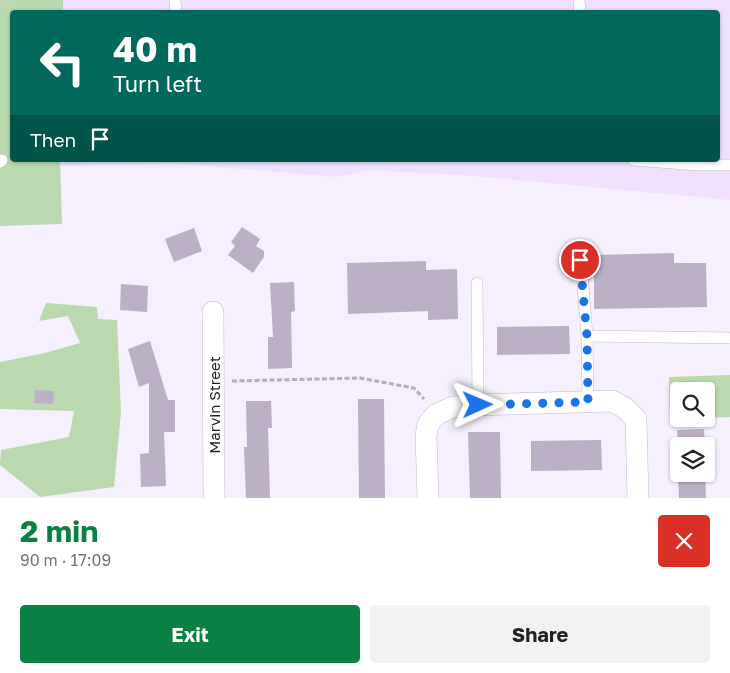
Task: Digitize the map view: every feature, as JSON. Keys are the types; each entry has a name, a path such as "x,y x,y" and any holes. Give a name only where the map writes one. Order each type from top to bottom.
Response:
{"street":[{"name":"Marvin Street","path":"213,312 214,498"},
{"path":"428,498 426,436 428,424 445,410 478,405 612,401 625,408 636,419 638,498"}],"lane":[{"path":"660,162 730,165"},
{"path":"580,260 587,336 588,402"},
{"path":"477,283 478,405"},
{"path":"587,336 730,338"}],"path":[{"path":"214,381 360,378 414,388 445,410"}],"shaded area":[{"path":"63,0 730,0 730,200 461,175 369,170 337,177 171,163 59,166 60,162 720,162 720,10 63,10"}],"green space":[{"path":"0,0 63,0 63,10 10,10 10,162 60,162 62,224 0,226"},
{"path":"46,303 97,307 98,319 117,320 121,412 114,487 40,497 0,465 1,450 69,437 74,411 0,409 0,362 45,353 80,343 68,316 39,321"},
{"path":"730,375 730,417 715,418 715,382 670,382 670,420 669,377"}],"building":[{"path":"242,227 260,239 256,246 264,251 264,257 253,273 228,255 235,246 231,242"},
{"path":"194,228 202,251 174,262 165,239"},
{"path":"674,253 674,263 706,263 707,307 594,309 594,255"},
{"path":"426,261 426,270 457,269 458,319 428,320 428,311 348,314 347,263"},
{"path":"294,282 295,311 291,312 292,368 268,369 268,337 273,337 270,283"},
{"path":"121,284 148,286 147,312 120,310"},
{"path":"569,326 570,354 497,355 497,327"},
{"path":"150,341 168,400 175,400 175,432 164,432 166,486 141,487 140,454 149,453 149,383 139,387 128,349"},
{"path":"35,390 54,391 53,404 34,403"},
{"path":"358,399 384,399 385,498 359,498"},
{"path":"246,401 271,401 272,428 268,428 270,498 246,498 244,447 247,447"},
{"path":"704,429 704,437 677,437 677,430"},
{"path":"468,432 500,432 501,498 470,498"},
{"path":"601,440 602,470 531,471 531,441"},
{"path":"678,482 705,482 706,498 679,498"}],"route":[{"path":"478,405 588,402 587,336 580,260"}]}
